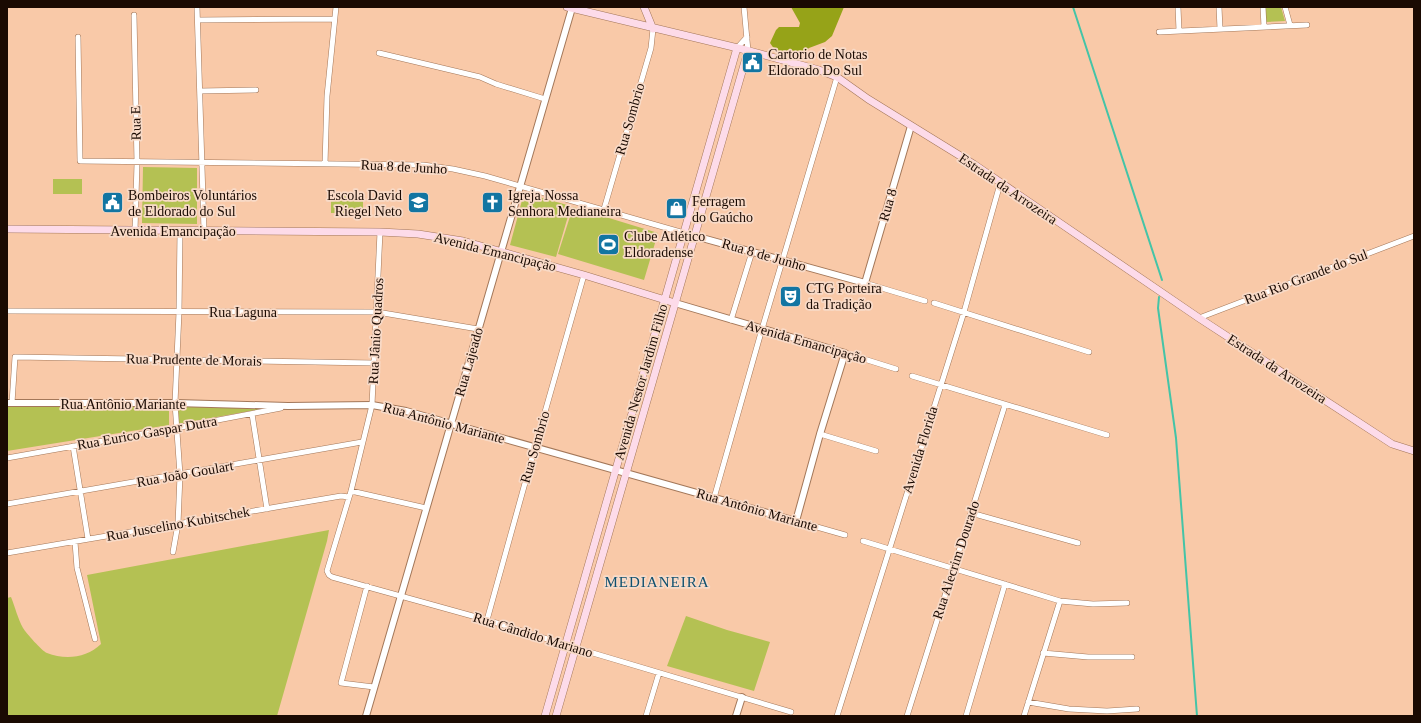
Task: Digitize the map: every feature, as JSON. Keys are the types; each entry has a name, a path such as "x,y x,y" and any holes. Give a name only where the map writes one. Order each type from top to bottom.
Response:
{"main road":[{"path":"644,7 653,28"},
{"name":"Estrada da Arrozeira","path":"569,8 748,50 819,70 837,78 974,165 1199,318 1392,444 1414,451"},
{"name":"Avenida Nestor Jardim Filho","path":"545,716 737,48"},
{"name":"Avenida Nestor Jardim Filho","path":"556,716 748,50"},
{"name":"Avenida Emancipação","path":"7,229 380,232 418,234 463,241 584,275 675,303"},
{"path":"638,393 648,396"}],"street":[{"path":"197,7 204,231"},
{"path":"325,164 327,96 336,7"},
{"path":"744,7 748,50"},
{"path":"1178,7 1179,31"},
{"path":"1219,7 1220,29"},
{"path":"1263,7 1264,27"},
{"path":"1285,7 1290,26"},
{"name":"Rua Lajeado","path":"366,716 545,99 569,8"},
{"name":"Rua E","path":"134,15 137,163 135,231"},
{"path":"198,20 335,19"},
{"path":"1159,32 1308,24"},
{"name":"Rua Sombrio","path":"604,209 651,48 653,28"},
{"name":"Rua 8 de Junho","path":"78,37 80,161 137,163 423,165 466,172 604,209 925,301"},
{"path":"737,48 747,37"},
{"path":"380,53 480,77 496,84 545,99"},
{"path":"714,498 762,329 837,78"},
{"path":"200,90 256,90"},
{"name":"Rua 8","path":"865,284 911,126"},
{"name":"Avenida Florida","path":"837,716 964,312 1000,184"},
{"path":"173,552 178,524 180,475 175,403 179,312 180,231"},
{"name":"Rua Jânio Quadros","path":"342,522 372,405 380,232"},
{"name":"Rua Rio Grande do Sul","path":"1199,318 1414,236"},
{"path":"731,320 752,252"},
{"name":"Rua Sombrio","path":"487,620 584,275"},
{"name":"Avenida Emancipação","path":"675,303 896,369"},
{"path":"934,303 1089,352"},
{"name":"Rua Laguna","path":"7,311 377,312 478,329"},
{"path":"796,521 820,434 845,353"},
{"name":"Rua Prudente de Morais","path":"10,403 14,357 374,363"},
{"path":"912,376 1107,435"},
{"name":"Rua Antônio Mariante","path":"10,403 175,403 288,406 372,405 406,411 451,423 845,535"},
{"name":"Rua Alecrim Dourado","path":"907,716 1005,405"},
{"name":"Rua Eurico Gaspar Dutra","path":"7,458 252,414 288,406"},
{"path":"252,414 267,509"},
{"path":"820,434 876,451"},
{"name":"Rua João Goulart","path":"7,504 362,442"},
{"path":"73,446 88,539"},
{"path":"351,491 426,508"},
{"name":"Rua Juscelino Kubitschek","path":"7,553 340,496 349,497"},
{"path":"971,513 1078,543"},
{"name":"Rua Cândido Mariano","path":"342,522 327,571 327,573 332,577 487,620 565,645 791,712"},
{"path":"863,541 1060,601 1093,604 1127,603"},
{"path":"75,542 77,568 95,639"},
{"path":"966,716 1005,584"},
{"path":"367,586 342,683 374,687"},
{"path":"1024,716 1060,601"},
{"path":"1043,653 1088,657 1132,656"},
{"path":"646,716 659,673"},
{"path":"736,716 742,697"},
{"path":"1028,702 1076,709 1107,711 1137,709"}],"green space":[{"path":"791,7 844,7 832,36 825,42 809,48 799,56 775,50 770,43 779,27 799,27 800,23"},
{"path":"1265,7 1281,7 1285,21 1266,22"},
{"path":"143,167 197,168 197,224 142,223"},
{"path":"53,179 82,179 82,194 53,194"},
{"path":"524,193 571,206 556,257 510,245"},
{"path":"331,195 363,195 363,213 331,213"},
{"name":"Clube Atlético Eldoradense","path":"573,207 658,233 644,280 558,254"},
{"path":"169,406 169,425 7,451 7,407"},
{"path":"176,406 262,409 177,424"},
{"path":"329,530 277,716 7,716 7,598 11,597 23,628 47,653 61,657 83,655 101,644 87,575"},
{"path":"686,616 727,630 770,642 754,691 667,666"}],"waterway":[{"path":"1073,7 1162,280"},
{"path":"1159,297 1158,308 1176,438 1197,716"}],"place":[{"name":"Cartorio de Notas Eldorado Do Sul","path":"753,62"},
{"name":"Bombeiros Voluntários de Eldorado do Sul","path":"113,203"},
{"name":"Escola David Riegel Neto","path":"418,203"},
{"name":"Igreja Nossa Senhora Medianeira","path":"493,203"},
{"name":"Ferragem do Gaúcho","path":"677,209"},
{"name":"Clube Atlético Eldoradense","path":"608,244"},
{"name":"CTG Porteira da Tradição","path":"791,296"}],"district":[{"name":"MEDIANEIRA","path":"657,582"}]}
